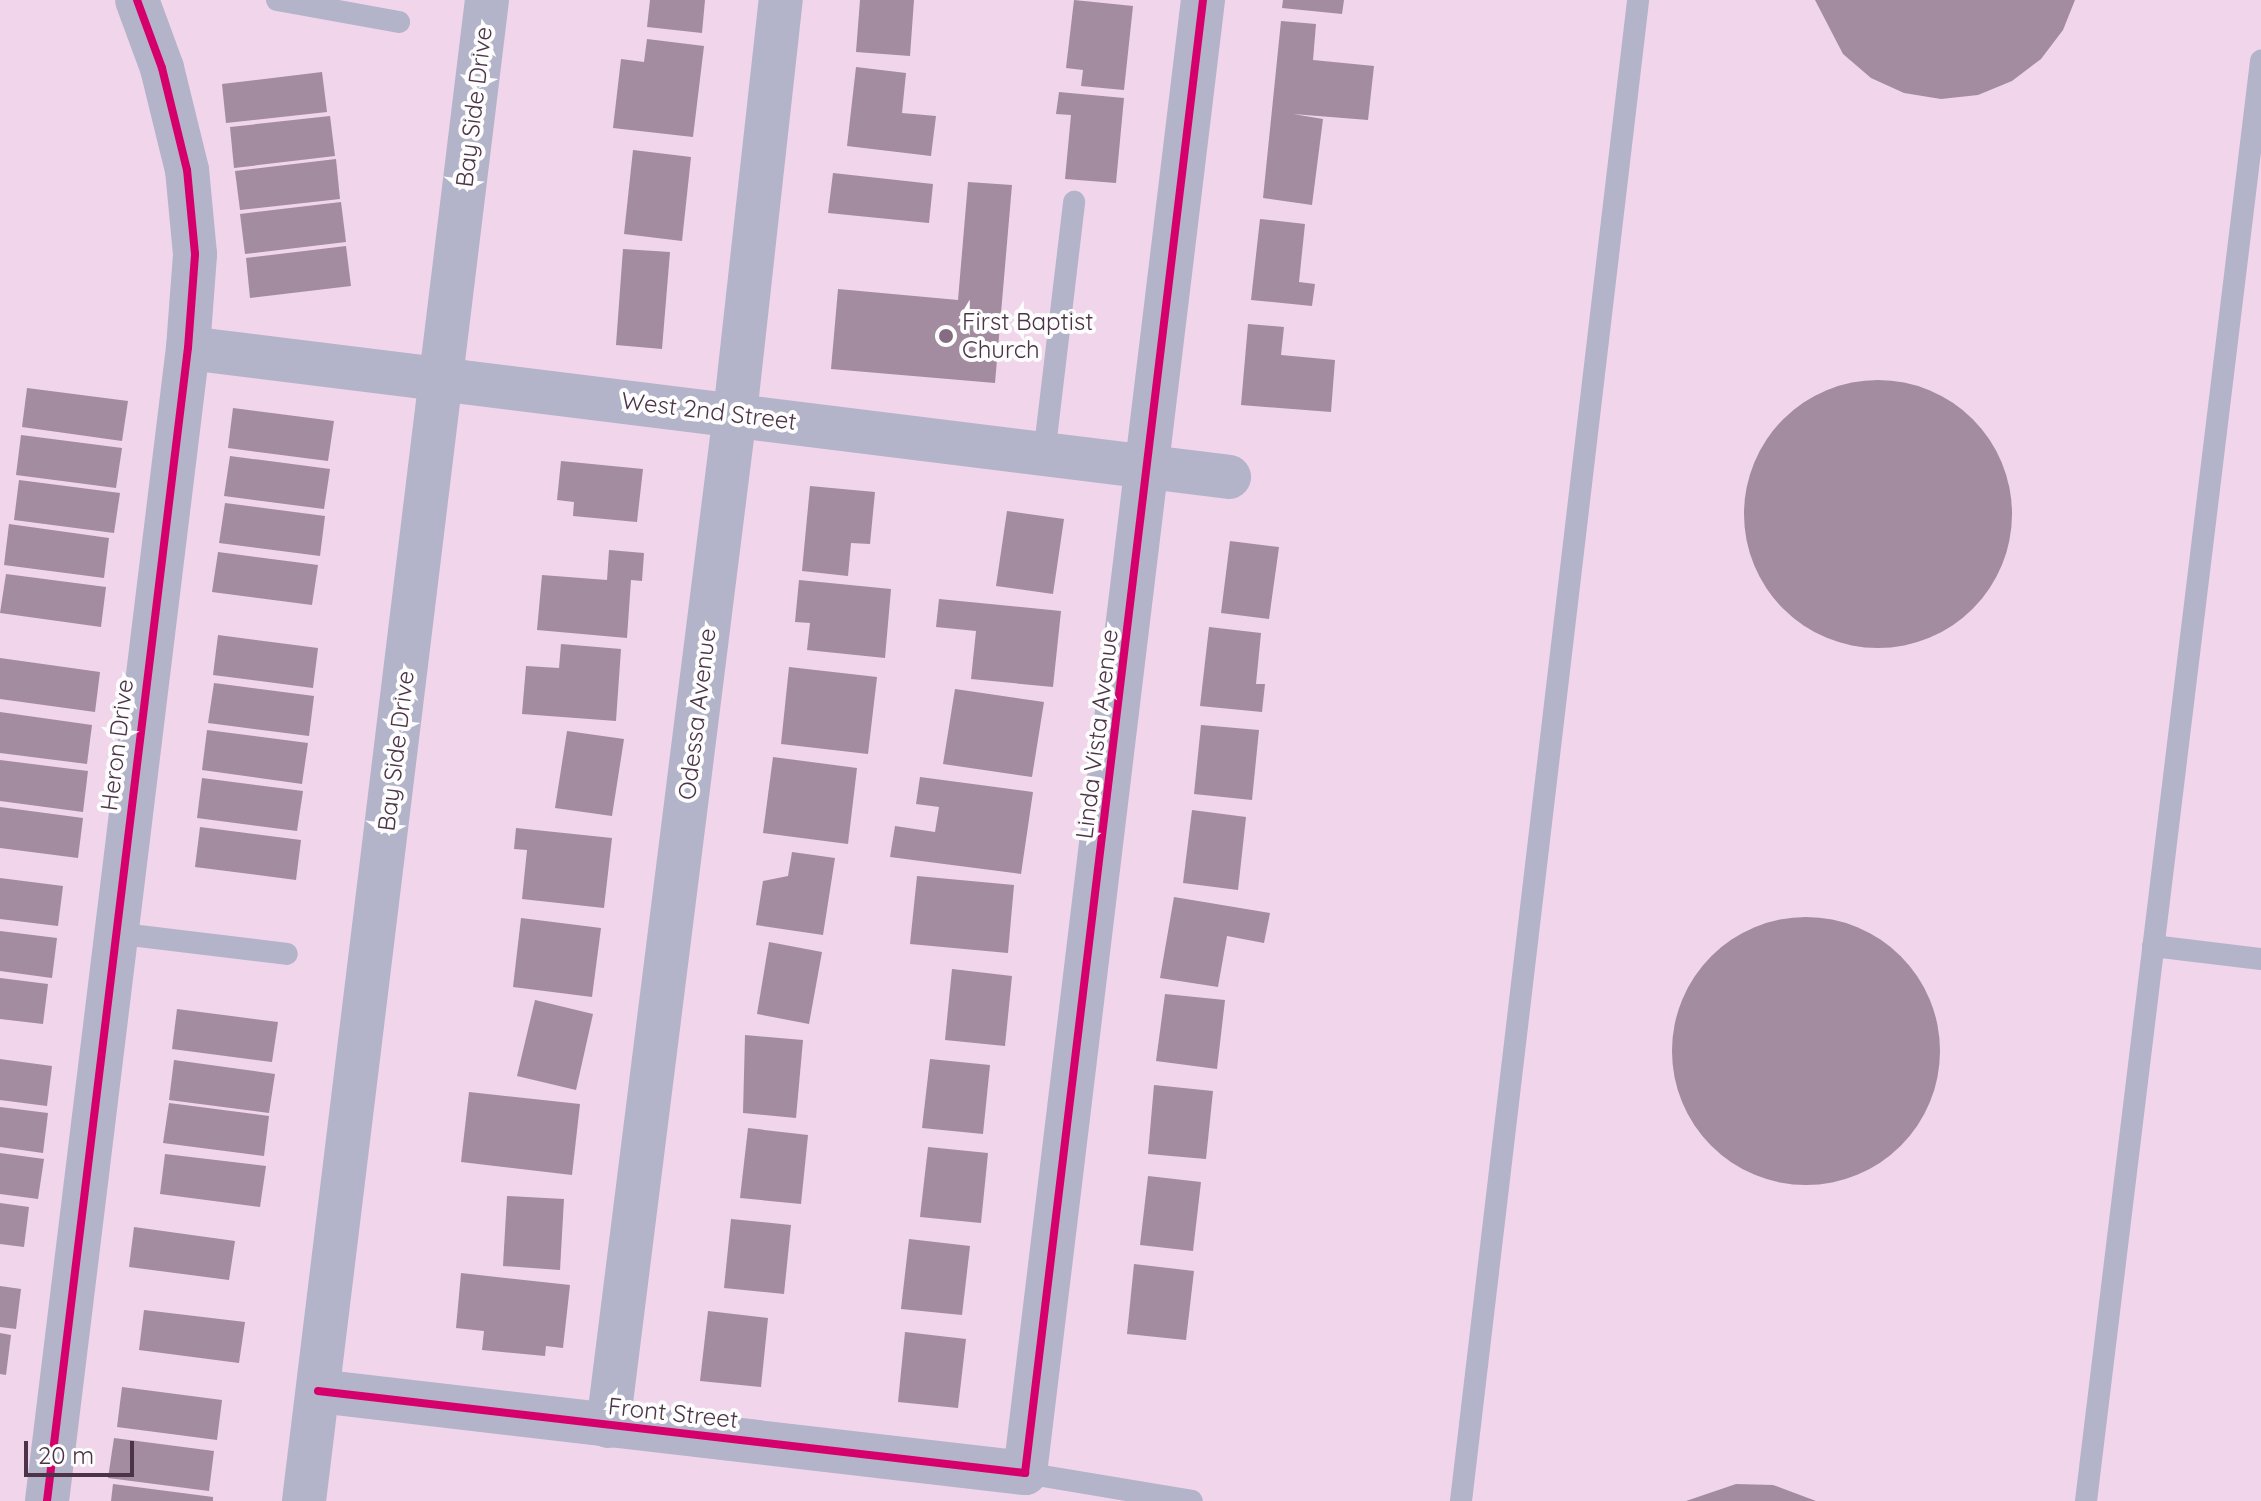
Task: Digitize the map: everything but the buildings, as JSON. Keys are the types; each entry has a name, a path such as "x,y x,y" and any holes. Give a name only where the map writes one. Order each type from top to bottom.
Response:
{"street":[{"name":"Heron Drive","path":"47,1501 114,933 188,348 195,254 187,170 162,68 137,0"},
{"name":"Bay Side Drive","path":"304,1501 487,0"},
{"name":"Odessa Avenue","path":"608,1426 735,414 781,0"},
{"name":"Linda Vista Avenue","path":"1025,1473 1150,469 1203,0"},
{"name":"West 2nd Street","path":"188,348 1229,477"},
{"name":"Front Street","path":"318,1391 1025,1473"}],"lane":[{"path":"277,0 399,22"},
{"path":"1461,1501 1638,0"},
{"path":"2086,1501 2261,61"},
{"path":"1044,455 1074,202"},
{"path":"114,933 287,954"},
{"path":"2153,946 2261,959"},
{"path":"1025,1473 1098,1493 1192,1501"}],"cycle path":[{"path":"47,1501 188,348 195,254 187,170 162,68 137,0"},
{"path":"318,1391 1025,1473 1203,0"}],"place":[{"name":"First Baptist Church","path":"946,336"}]}
